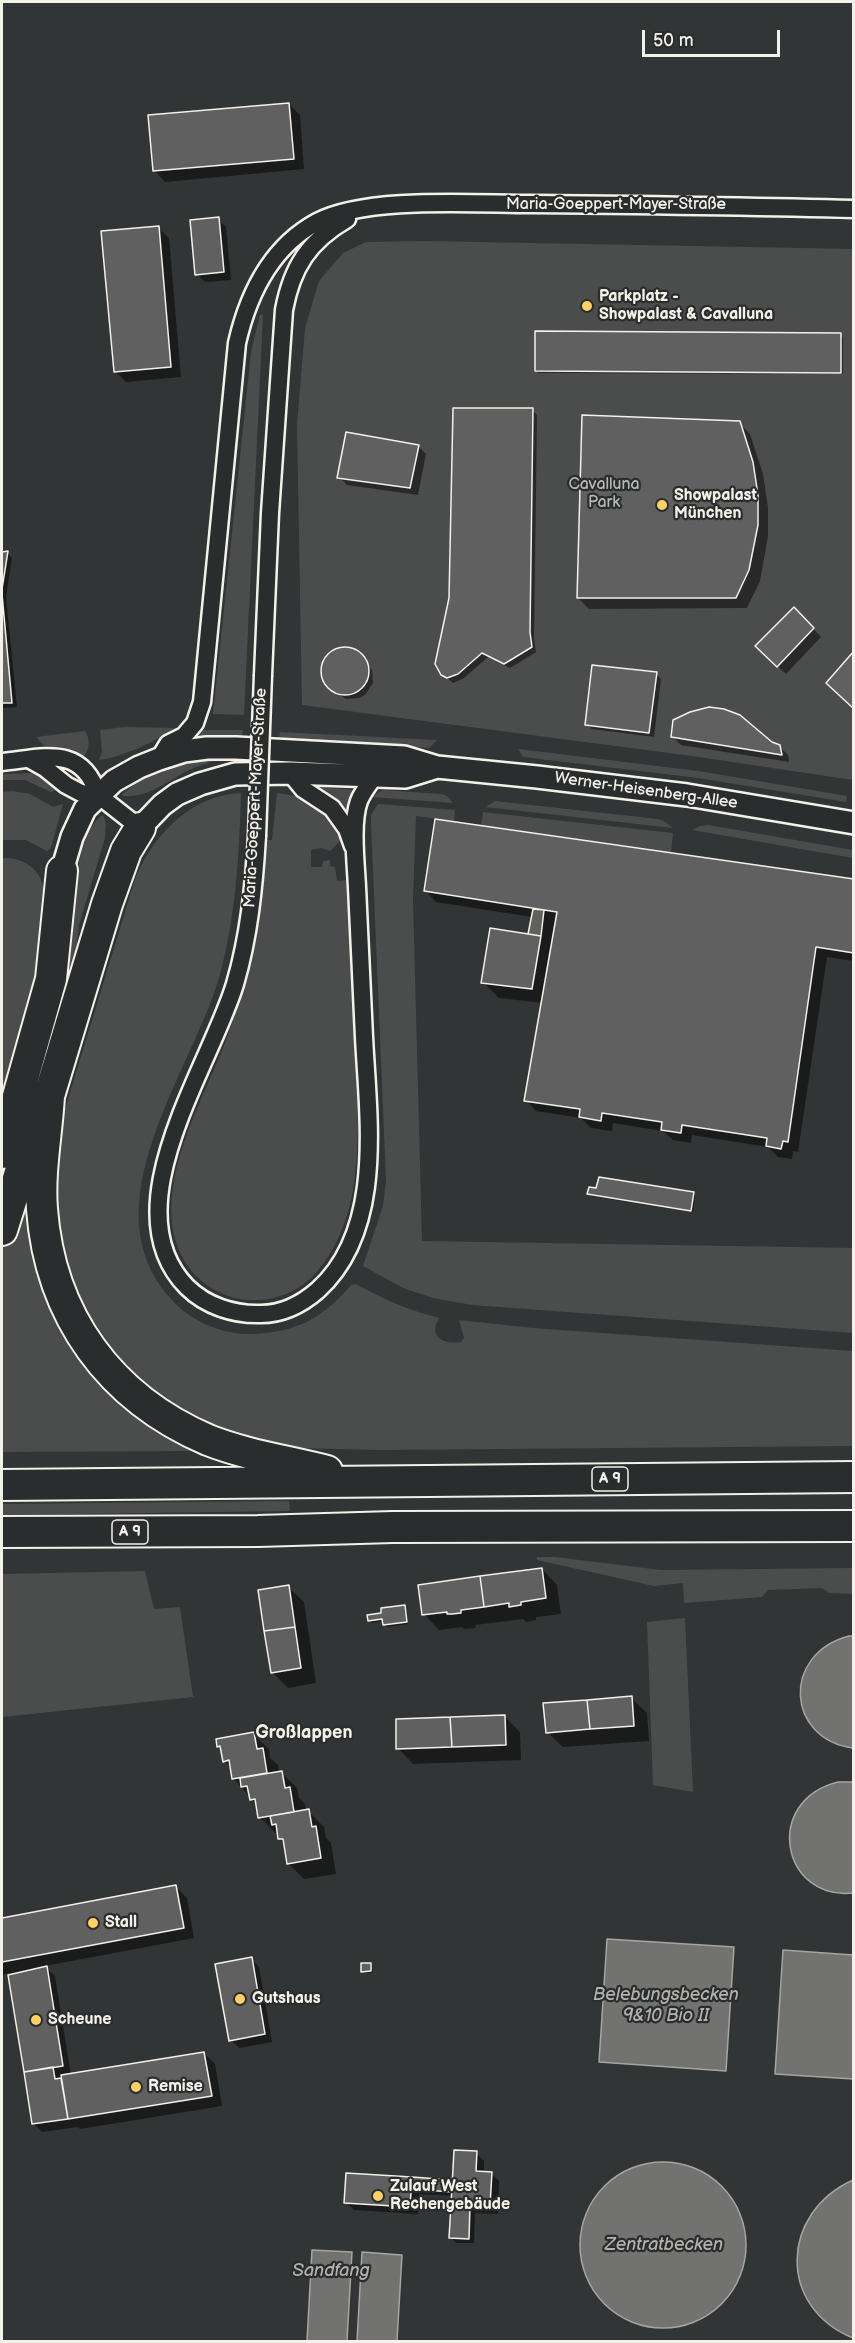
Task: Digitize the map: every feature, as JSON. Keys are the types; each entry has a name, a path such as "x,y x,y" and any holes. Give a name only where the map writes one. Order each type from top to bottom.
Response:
{"highway":[{"path":"140,828 126,851 107,904 49,1096 42,1168 42,1208 46,1243 54,1278 66,1308 101,1363 143,1403 180,1426 210,1440 249,1453 367,1481"},
{"path":"2,1149 51,979 62,871"},
{"path":"2,1230 37,1118 49,1096"},
{"name":"A 9","path":"2,1485 854,1477"},
{"name":"A 9","path":"2,1532 247,1531 405,1527 854,1526"}],"street":[{"name":"Maria-Goeppert-Mayer-Straße","path":"159,759 168,744 184,736 195,723 202,702 236,354 244,314 254,289 267,267 292,240 316,222 342,212 379,207 438,204 854,208"},
{"name":"Maria-Goeppert-Mayer-Straße","path":"374,777 359,800 355,852 369,1133 365,1194 359,1220 350,1247 340,1264 325,1283 309,1297 279,1312 244,1314 209,1303 193,1293 179,1279 162,1244 158,1197 171,1143 235,985 250,917 257,836 280,345 288,290 297,265 314,243 331,228 351,216 379,207"},
{"name":"Werner-Heisenberg-Allee","path":"62,871 66,851 85,809 114,781 138,767 184,751 236,747 404,757 437,767 687,795 854,823"},
{"path":"2,762 53,756 70,760 81,766 93,780 98,795"},
{"path":"29,759 81,793 98,795 140,828"},
{"name":"Werner-Heisenberg-Allee","path":"140,828 162,805 177,794 200,784 235,774 290,773 405,777 437,767"},
{"name":"Maria-Goeppert-Mayer-Straße","path":"290,773 303,789 332,808 347,830 355,852"}],"green space":[{"name":"Cavalluna Park","path":"425,241 853,249 853,780 692,756 302,705 297,425 305,328 319,281 343,253 366,242"},
{"path":"260,314 263,315 244,715 213,714 251,352"},
{"path":"124,727 174,728 138,748 99,760 102,752 100,730"},
{"path":"199,730 243,730 242,737 199,740 194,736"},
{"path":"85,731 89,744 84,756 43,745 36,737"},
{"path":"280,732 437,740 429,748 279,740"},
{"path":"518,749 699,771 847,796 846,802 698,778 523,757"},
{"path":"200,757 216,758 216,760 189,770 150,792 132,796 122,794 153,771"},
{"path":"32,773 46,777 58,789 51,792 25,780 2,780 2,774"},
{"path":"320,787 355,790 348,814 345,815 319,791"},
{"path":"383,790 442,794 453,803 371,797"},
{"path":"2,792 30,794 53,807 63,804 51,848 47,851 26,840 2,840"},
{"path":"241,793 238,863 225,955 205,1015 153,1140 142,1183 139,1224 148,1264 172,1300 189,1315 209,1326 242,1334 269,1333 308,1321 330,1306 351,1285 356,1284 396,1304 439,1318 436,1324 436,1334 443,1340 454,1343 461,1342 464,1338 459,1320 533,1328 853,1351 853,1446 380,1450 294,1448 254,1442 215,1430 145,1392 79,1311 52,1209 58,1138 136,876 144,860 164,832 191,809 223,795"},
{"path":"277,793 299,797 317,806 331,820 342,839 330,851 321,848 311,850 311,867 322,867 323,861 330,860 330,866 335,867 337,881 347,880 358,1102 357,1160 347,1217 331,1252 319,1269 305,1283 286,1294 267,1299 247,1300 228,1296 195,1275 183,1259 175,1239 171,1214 178,1161 228,1035 249,970 258,922 266,840 272,840"},
{"path":"495,801 658,819 673,828 486,807"},
{"path":"378,804 455,810 454,821 416,816 413,899 422,1241 853,1248 853,1333 472,1305 433,1298 403,1288 363,1266 383,1206 386,1180 371,823 371,815"},
{"path":"483,812 673,833 671,852 481,825"},
{"path":"103,815 106,823 105,838 79,925 74,972 68,973 79,864 84,843 92,826"},
{"path":"708,825 853,850 853,858 692,830"},
{"path":"2,858 24,862 30,866 39,876 44,891 37,974 2,1097"},
{"path":"23,1177 44,1282 196,1451 2,1452 2,1244"},
{"path":"289,1501 290,1511 2,1515 2,1504"},
{"path":"537,1557 555,1557 661,1570 853,1568 853,1594 829,1593 822,1588 768,1590 762,1597 684,1603 683,1583 654,1586 537,1560"},
{"path":"145,1571 154,1609 180,1607 193,1697 2,1717 2,1574"},
{"path":"685,1618 693,1792 653,1785 647,1622"}],"water":[{"path":"854,1636 853,1748 831,1741 815,1729 804,1713 800,1695 803,1677 812,1660 827,1646"},
{"path":"838,1782 853,1782 853,1893 829,1891 810,1882 797,1866 790,1848 791,1828 798,1808 814,1793"},
{"name":"Belebungsbecken 9&10 Bio II","path":"607,1939 734,1947 726,2071 599,2062"},
{"path":"783,1950 853,1955 853,2079 775,2074"},
{"name":"Zentratbecken","path":"663,2162 679,2163 695,2168 722,2186 740,2213 745,2229 745,2261 740,2277 722,2304 695,2322 679,2327 663,2328 647,2327 631,2322 604,2304 586,2277 581,2261 580,2245 581,2229 586,2213 604,2186 631,2168 647,2163"},
{"path":"853,2180 853,2338 828,2324 811,2305 800,2283 797,2260 801,2236 812,2214 829,2195"},
{"name":"Sandfang","path":"312,2250 352,2252 347,2341 307,2341"},
{"name":"Sandfang","path":"362,2252 402,2255 397,2341 357,2341"}],"building":[{"path":"289,103 294,159 153,171 148,115"},
{"path":"219,217 224,272 195,275 190,220"},
{"path":"159,226 171,367 114,372 101,231"},
{"path":"535,331 841,333 841,373 535,371"},
{"path":"453,408 533,408 530,632 532,647 504,664 482,653 458,674 447,678 441,675 435,664 449,598"},
{"path":"582,415 740,421 753,462 758,495 758,525 749,570 736,598 577,598"},
{"path":"346,432 419,445 410,488 337,478"},
{"path":"8,551 2,589 2,552"},
{"path":"2,594 12,703 2,703"},
{"path":"794,607 814,628 777,667 755,646"},
{"path":"345,647 362,654 369,671 362,688 345,695 328,688 321,671 328,654"},
{"path":"854,651 854,709 826,683"},
{"path":"592,665 657,672 649,733 585,725"},
{"path":"709,707 724,709 740,715 772,742 780,745 782,755 671,737 673,720"},
{"path":"435,819 854,879 854,953 816,947 788,1142 783,1141 781,1149 766,1146 767,1138 682,1125 681,1133 661,1130 662,1122 602,1113 601,1121 579,1117 580,1109 524,1101 557,912 424,891"},
{"path":"533,909 544,910 541,936 528,934"},
{"path":"490,928 541,936 532,989 481,983"},
{"path":"599,1177 694,1192 691,1211 587,1194 589,1187 596,1188"},
{"path":"542,1568 546,1598 521,1602 521,1605 509,1607 509,1603 484,1607 480,1576"},
{"path":"480,1576 484,1607 461,1610 461,1613 422,1615 418,1585"},
{"path":"289,1585 295,1627 264,1631 258,1590"},
{"path":"405,1605 407,1622 383,1625 382,1619 368,1621 367,1615 381,1613 381,1608"},
{"path":"295,1627 301,1668 271,1673 264,1631"},
{"path":"632,1696 634,1726 590,1729 587,1700"},
{"path":"587,1700 590,1729 546,1733 543,1703"},
{"path":"505,1715 506,1745 452,1747 450,1717"},
{"path":"450,1717 452,1747 396,1749 396,1719"},
{"path":"254,1732 257,1749 263,1748 267,1773 232,1779 229,1760 223,1762 216,1739"},
{"path":"282,1771 285,1788 290,1787 294,1812 258,1818 255,1799 250,1800 247,1786 241,1787 240,1778"},
{"path":"309,1809 312,1827 316,1826 321,1858 287,1864 283,1839 278,1839 276,1824 272,1825 270,1816"},
{"name":"Stall","path":"176,1885 184,1928 2,1962 2,1918"},
{"name":"Gutshaus","path":"252,1957 265,2034 229,2041 215,1964"},
{"path":"361,1963 371,1963 371,1971 361,1972"},
{"name":"Scheune","path":"47,1966 63,2066 24,2072 8,1975"},
{"name":"Remise","path":"204,2052 212,2096 68,2119 61,2075"},
{"path":"53,2067 55,2079 61,2078 68,2119 32,2124 24,2072"},
{"path":"454,2150 477,2151 476,2171 492,2172 490,2206 451,2204"},
{"name":"Zulauf West Rechengebäude","path":"346,2173 412,2177 410,2207 344,2203"},
{"path":"412,2177 453,2180 452,2192 411,2189"},
{"path":"451,2204 470,2205 469,2239 449,2238"}],"place":[{"name":"Parkplatz - Showpalast & Cavalluna","path":"587,306"},
{"name":"Showpalast München","path":"662,505"},
{"name":"Stall","path":"93,1923"},
{"name":"Gutshaus","path":"240,1999"},
{"name":"Scheune","path":"36,2020"},
{"name":"Remise","path":"136,2087"},
{"name":"Zulauf West Rechengebäude","path":"378,2196"}],"district":[{"name":"Großlappen","path":"304,1733"}]}
